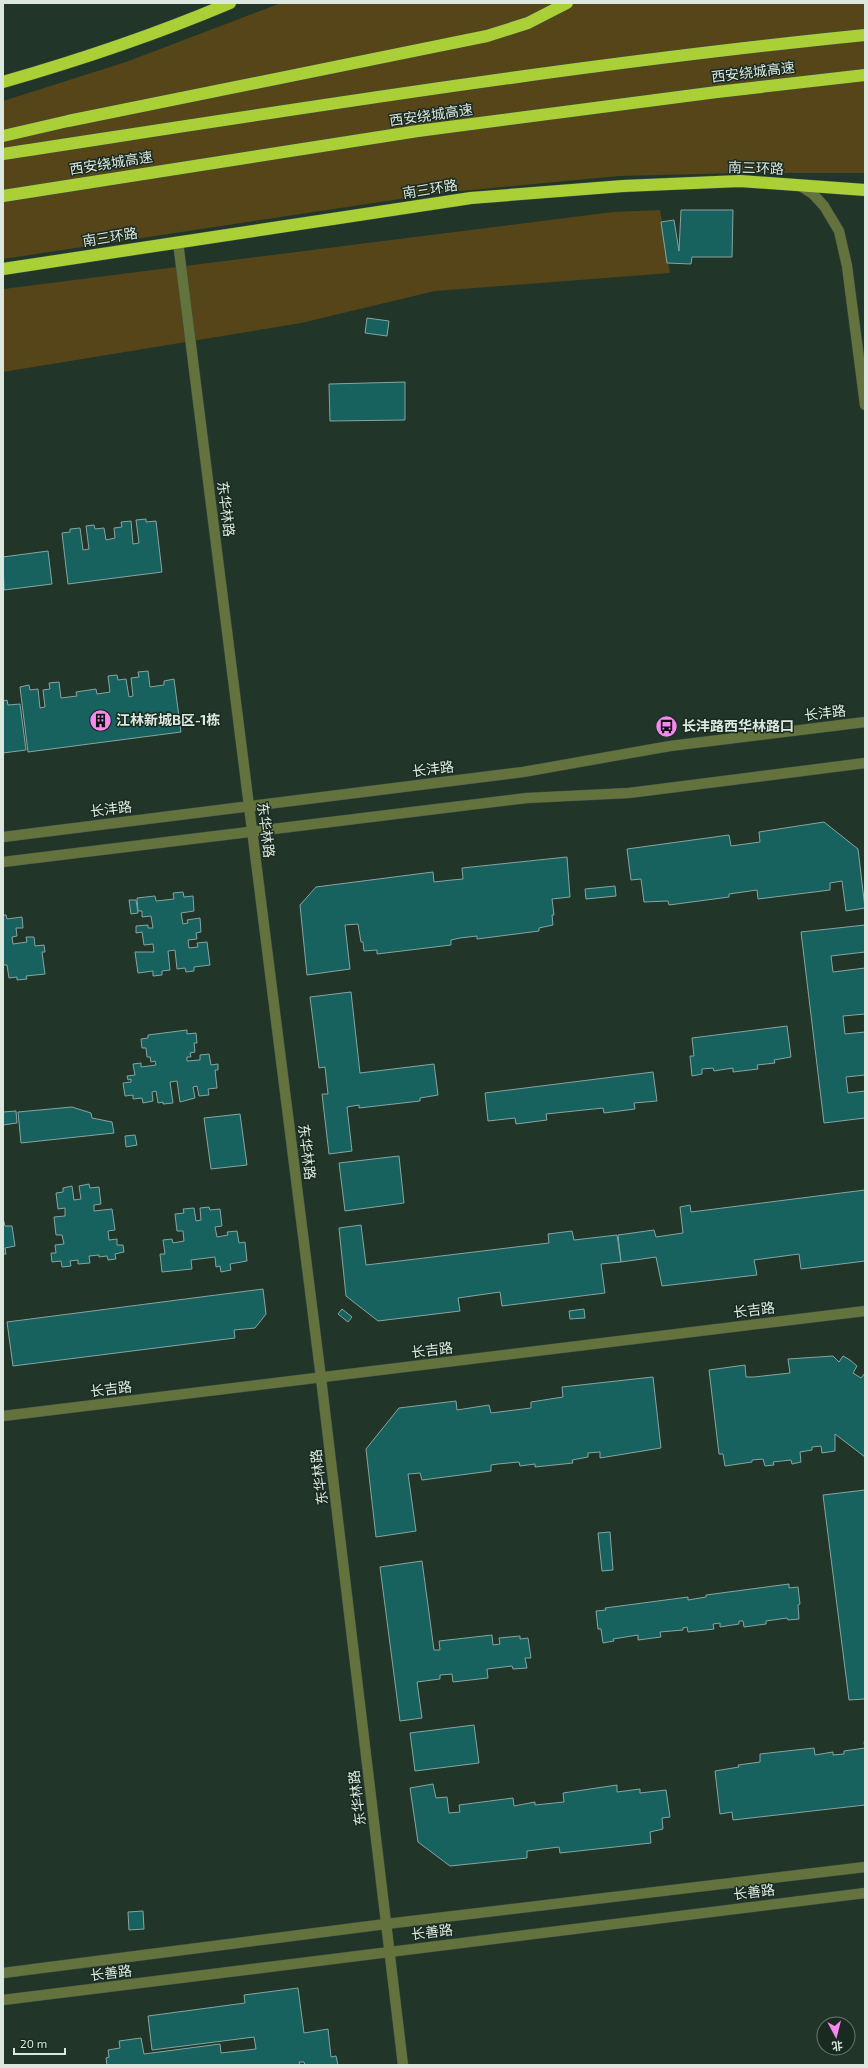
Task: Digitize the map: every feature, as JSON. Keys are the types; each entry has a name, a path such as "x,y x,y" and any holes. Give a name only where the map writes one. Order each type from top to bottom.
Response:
{"highway":[{"path":"3,82 41,71 130,41 195,18 230,3"},
{"path":"3,136 68,121 487,36 528,23 566,3"},
{"name":"西安绕城高速","path":"3,154 423,90 752,46 865,35"},
{"name":"西安绕城高速","path":"3,196 418,131 813,80 865,75"},
{"path":"813,80 865,79"},
{"name":"南三环路","path":"3,269 471,198 623,186 740,181 865,190"}],"street":[{"path":"799,185 813,194 824,206 840,231 847,266 865,405"},
{"name":"东华林路","path":"178,242 321,1378 403,2065"},
{"name":"长沣路","path":"3,837 522,772 670,746 865,722"},
{"path":"3,862 527,798 629,793 865,763"},
{"name":"长吉路","path":"3,1416 865,1311"},
{"name":"长善路","path":"3,1973 386,1924 865,1867"},
{"name":"长善路","path":"3,2000 865,1893"}],"shaded area":[{"path":"281,3 865,3 865,173 739,173 619,176 440,193 3,259 3,101 126,62"},
{"path":"660,210 670,273 435,291 301,323 3,372 3,289 613,212"}],"building":[{"path":"681,210 733,210 732,257 692,257 691,264 667,263 661,222 674,220 679,251"},
{"path":"367,318 389,321 387,336 365,333"},
{"path":"405,382 405,420 330,421 329,384"},
{"path":"146,519 146,522 156,521 162,572 68,584 62,533 70,532 70,529 80,528 83,550 89,549 86,526 94,525 95,529 104,528 106,540 115,538 114,528 122,527 121,522 131,521 133,544 139,543 136,520"},
{"path":"48,551 52,584 4,590 3,557"},
{"name":"江林新城B区-1栋","path":"148,671 150,687 164,685 164,681 174,679 181,732 28,752 20,687 29,685 30,690 38,689 40,708 45,707 43,690 50,689 49,683 59,682 61,698 77,696 76,692 96,689 97,694 110,692 108,676 117,675 118,680 126,679 129,697 133,696 131,678 139,677 138,672"},
{"path":"7,700 8,705 20,704 26,750 3,753 3,701"},
{"path":"824,822 858,849 865,908 846,911 842,881 830,883 830,890 758,899 757,890 729,894 729,897 669,905 668,901 644,902 641,879 631,880 627,849 729,835 731,846 760,842 759,832"},
{"path":"567,857 570,897 552,899 554,915 552,915 553,925 539,928 539,931 477,939 477,936 460,938 451,940 451,945 377,954 377,950 364,951 358,924 345,925 350,969 307,975 300,905 316,887 433,872 434,882 463,879 462,868"},
{"path":"615,886 616,896 586,899 585,889"},
{"path":"183,892 184,897 193,896 194,911 181,913 183,924 188,923 187,920 200,918 201,932 196,933 197,939 188,940 189,948 198,947 197,943 207,942 210,965 194,967 194,971 186,972 185,968 177,969 175,950 168,951 170,970 162,971 162,975 153,976 153,971 138,973 135,952 154,952 153,944 144,945 142,932 136,933 136,926 148,925 148,928 153,928 151,916 142,917 142,911 138,911 137,898 155,896 156,901 174,899 173,893"},
{"path":"129,900 136,900 138,913 131,914"},
{"path":"3,915 6,915 7,919 22,917 23,928 16,928 17,936 12,937 13,944 27,942 26,937 34,937 35,946 44,945 45,952 42,952 45,974 26,976 27,979 17,980 17,977 9,978 7,965 3,965"},
{"path":"865,925 865,952 831,956 833,972 865,968 865,1014 843,1016 845,1034 865,1032 865,1075 846,1077 848,1093 865,1091 865,1118 824,1123 801,932"},
{"path":"351,992 360,1073 434,1064 438,1095 420,1098 420,1101 359,1108 359,1105 347,1107 352,1151 329,1154 322,1094 328,1094 325,1067 319,1068 310,997"},
{"path":"787,1026 791,1057 774,1060 775,1063 757,1065 758,1069 733,1072 733,1068 714,1071 713,1068 702,1069 702,1074 692,1076 690,1056 694,1056 692,1038"},
{"path":"187,1030 187,1034 196,1033 197,1043 194,1043 195,1052 190,1053 191,1057 187,1057 187,1061 200,1060 200,1055 209,1054 211,1065 218,1064 218,1070 215,1070 217,1088 208,1089 209,1095 199,1096 197,1086 193,1087 195,1098 180,1102 177,1081 170,1082 173,1103 163,1104 163,1102 158,1103 156,1091 152,1092 153,1101 143,1103 142,1098 133,1099 133,1095 125,1096 123,1083 131,1082 131,1079 128,1080 127,1076 135,1075 133,1064 141,1063 141,1067 156,1065 155,1061 151,1062 150,1057 147,1057 146,1048 142,1048 141,1039 148,1038 148,1035"},
{"path":"653,1072 657,1101 634,1103 635,1109 604,1113 603,1108 546,1114 547,1120 516,1124 515,1118 488,1121 485,1093"},
{"path":"72,1107 91,1113 92,1118 112,1122 114,1133 21,1143 18,1112"},
{"path":"16,1111 17,1123 3,1125 3,1112"},
{"path":"240,1114 247,1165 211,1169 204,1118"},
{"path":"135,1135 137,1145 126,1147 125,1136"},
{"path":"399,1156 404,1203 345,1211 339,1163"},
{"path":"89,1184 90,1188 99,1187 101,1204 94,1205 94,1211 112,1209 115,1230 108,1231 109,1240 117,1239 117,1245 123,1245 124,1252 115,1254 116,1259 108,1260 107,1256 99,1257 99,1255 89,1256 90,1263 78,1264 78,1260 70,1261 71,1266 62,1267 61,1261 52,1262 51,1253 56,1253 55,1245 64,1244 62,1235 56,1235 54,1217 65,1216 65,1208 58,1209 56,1193 63,1192 63,1188 72,1186 74,1200 81,1199 79,1186"},
{"path":"865,1190 865,1261 801,1269 799,1254 754,1260 757,1275 662,1286 656,1257 621,1262 618,1235 654,1230 656,1237 683,1233 680,1207 690,1205 691,1212"},
{"path":"209,1207 210,1210 220,1209 222,1226 215,1227 217,1237 228,1235 227,1232 237,1231 239,1243 245,1242 247,1261 230,1264 231,1270 221,1272 220,1266 216,1267 215,1257 191,1260 192,1269 162,1272 160,1254 165,1254 163,1240 172,1239 173,1243 184,1241 183,1231 177,1231 175,1214 184,1213 183,1209 194,1208 196,1221 201,1220 200,1208"},
{"path":"3,1218 5,1226 12,1226 15,1246 5,1248 6,1254 3,1254"},
{"path":"361,1225 366,1265 549,1243 548,1234 572,1231 574,1240 617,1235 621,1262 601,1264 605,1293 502,1306 500,1292 458,1298 460,1311 378,1321 346,1296 339,1228"},
{"path":"263,1289 266,1314 255,1328 234,1330 235,1338 13,1366 7,1322"},
{"path":"342,1309 352,1317 348,1322 338,1314"},
{"path":"584,1309 585,1318 570,1319 569,1311"},
{"path":"833,1356 839,1362 843,1356 850,1360 857,1366 853,1373 861,1378 865,1373 865,1457 835,1434 835,1451 822,1453 821,1446 812,1447 812,1450 800,1452 801,1462 792,1464 791,1460 773,1462 774,1465 765,1466 763,1459 725,1466 723,1454 719,1454 709,1370 745,1365 746,1377 790,1373 788,1359"},
{"path":"653,1377 661,1448 600,1458 600,1452 588,1453 588,1457 572,1460 573,1463 535,1467 535,1464 520,1466 519,1462 498,1464 491,1465 491,1471 422,1480 420,1473 408,1474 416,1531 376,1537 366,1449 399,1408 456,1401 457,1410 489,1405 491,1413 531,1408 531,1402 563,1397 562,1387"},
{"path":"865,1490 865,1699 849,1700 823,1495"},
{"path":"610,1532 613,1570 602,1571 598,1533"},
{"path":"422,1561 434,1650 440,1650 439,1641 492,1635 493,1645 500,1644 499,1638 520,1636 520,1639 528,1638 531,1658 525,1658 527,1668 513,1669 512,1666 487,1669 488,1678 453,1682 452,1674 440,1675 440,1679 417,1682 422,1718 400,1721 380,1567"},
{"path":"789,1584 789,1588 798,1587 800,1604 798,1605 799,1619 788,1620 787,1618 766,1621 766,1624 744,1627 743,1621 739,1621 739,1624 720,1627 720,1623 713,1624 714,1629 688,1632 687,1627 683,1628 683,1630 660,1632 661,1637 638,1640 638,1635 613,1639 614,1641 603,1643 601,1629 598,1629 596,1611 606,1610 605,1608 688,1597 688,1600 706,1597 706,1595"},
{"path":"474,1725 479,1763 415,1771 410,1733"},
{"path":"814,1748 815,1755 833,1752 833,1755 844,1754 844,1751 865,1748 865,1805 733,1820 732,1812 720,1814 715,1771 739,1767 738,1765 760,1762 760,1754"},
{"path":"433,1784 436,1798 447,1797 449,1813 460,1812 459,1805 513,1798 514,1806 535,1802 535,1805 564,1802 563,1793 617,1785 617,1792 640,1789 640,1793 666,1790 670,1817 662,1818 663,1829 650,1832 651,1843 560,1853 559,1847 527,1851 527,1858 450,1866 418,1842 410,1788"},
{"path":"143,1911 144,1929 129,1930 128,1912"},
{"path":"298,1988 304,2033 328,2029 331,2057 336,2056 338,2065 305,2065 304,2062 299,2062 300,2065 107,2065 106,2058 109,2057 108,2050 120,2048 119,2041 141,2038 144,2054 220,2044 221,2053 256,2049 254,2037 152,2050 148,2016 245,2003 244,1995"}],"place":[{"name":"江林新城B区-1栋","path":"101,720"},
{"name":"长沣路西华林路口","path":"667,726"}]}
